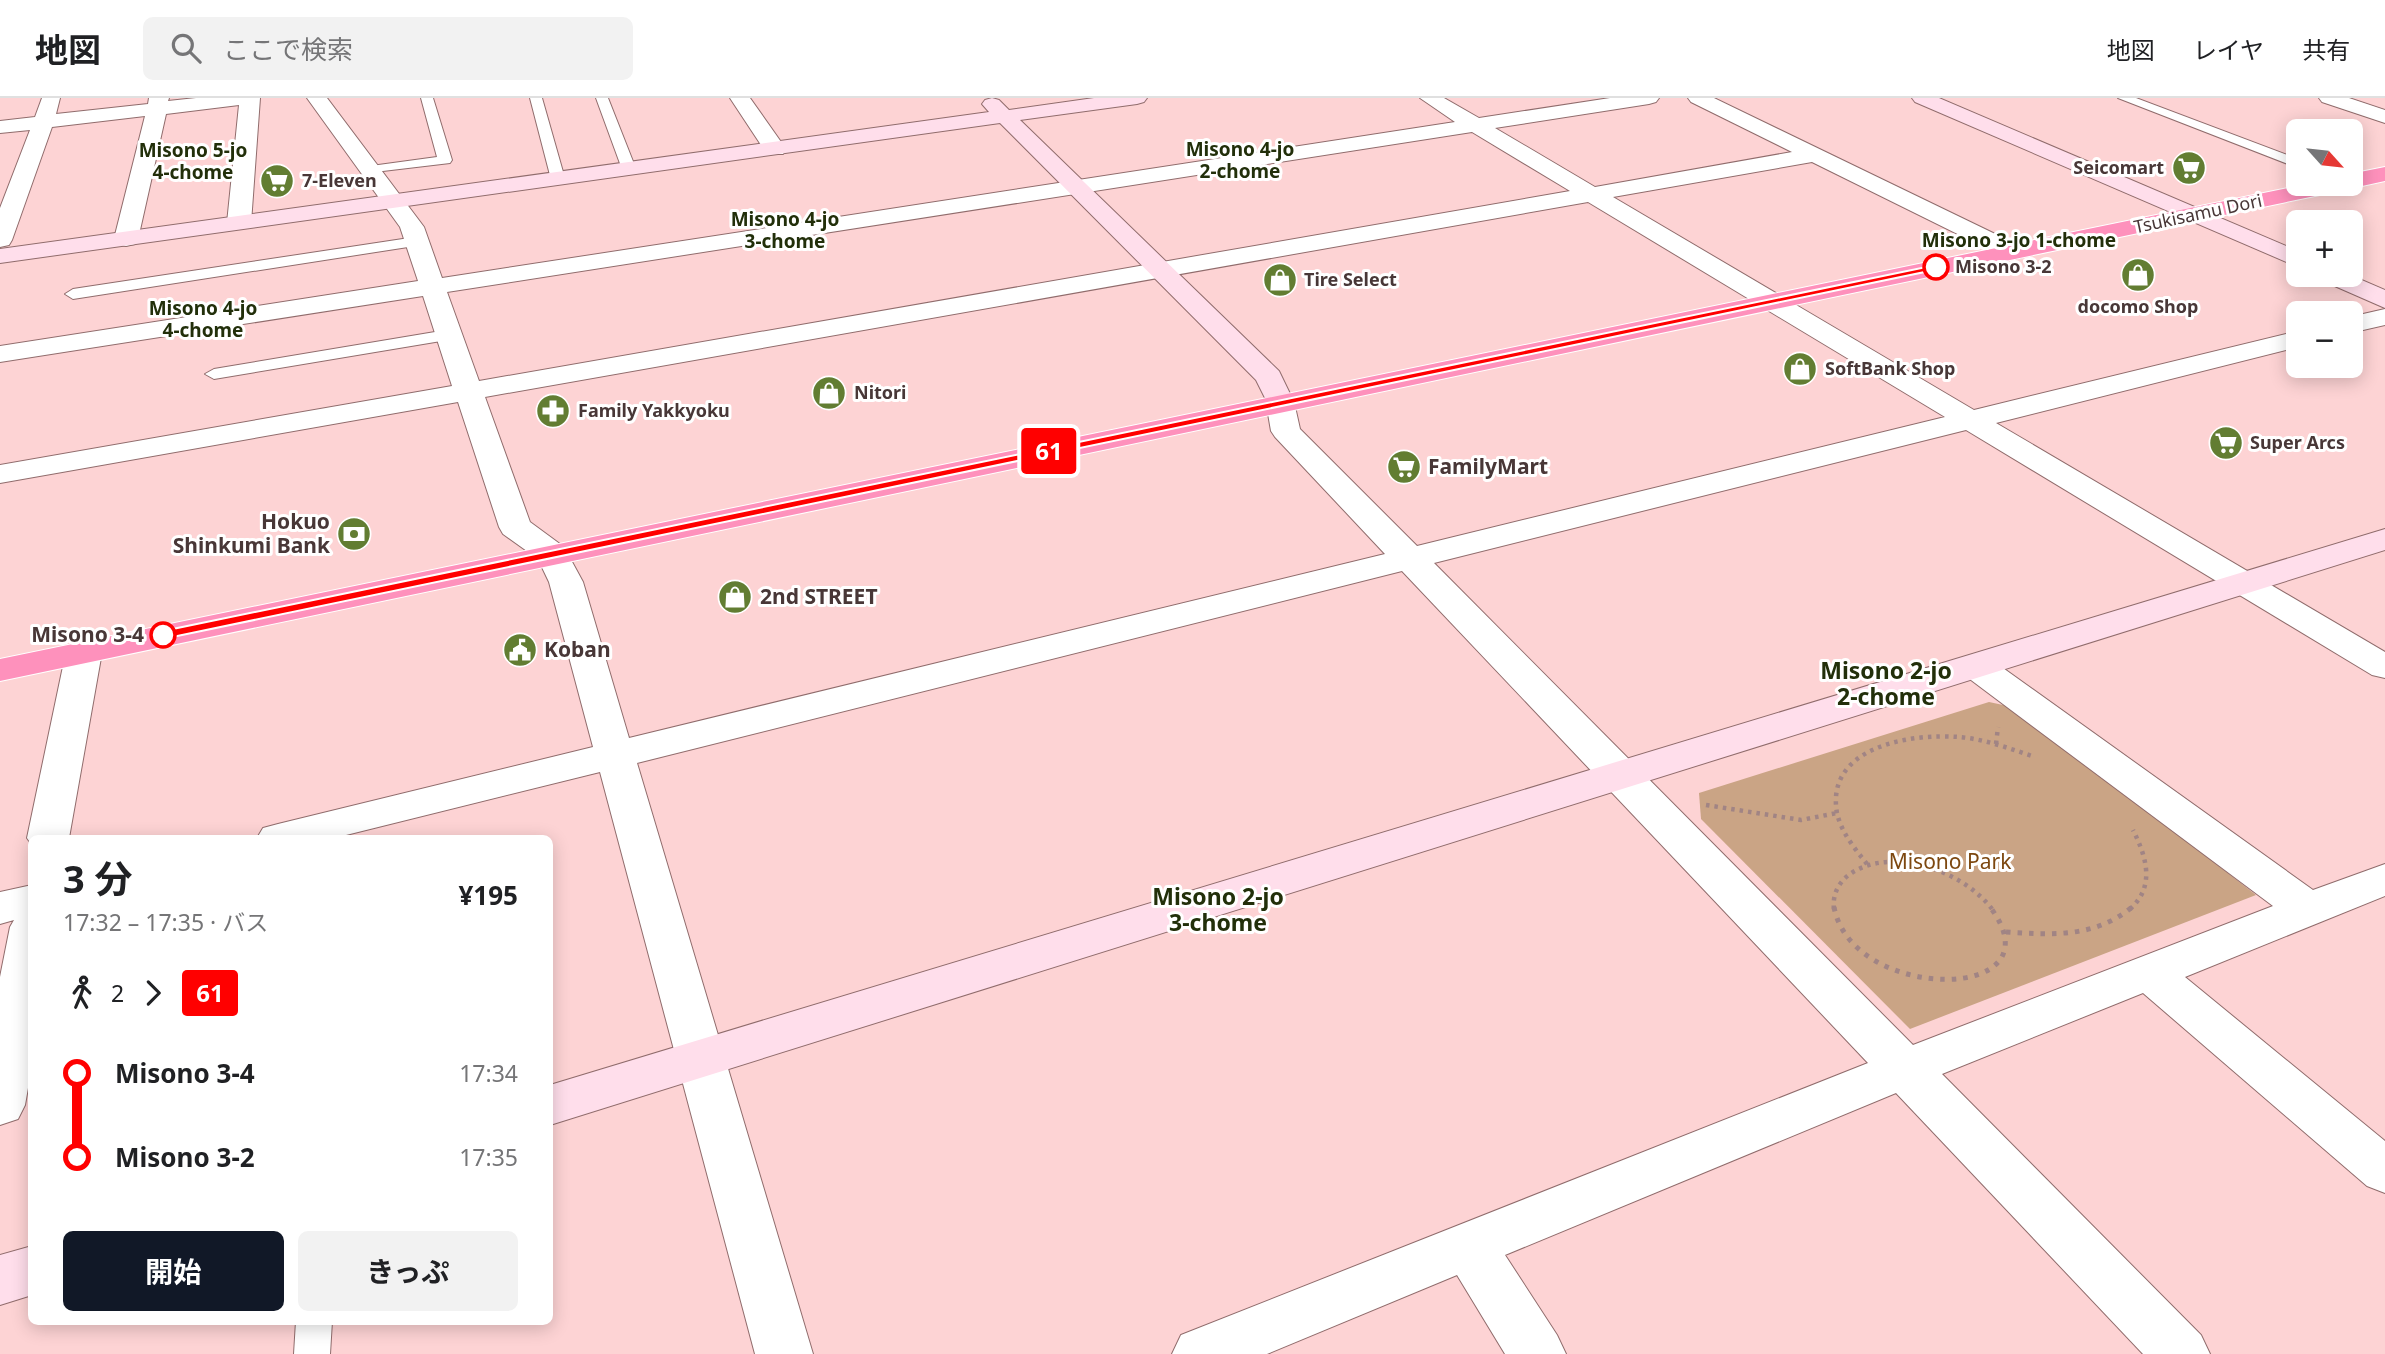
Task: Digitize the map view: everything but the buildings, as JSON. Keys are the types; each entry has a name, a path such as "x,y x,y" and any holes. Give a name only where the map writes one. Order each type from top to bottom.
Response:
{"highway":[{"path":"2363,178 2385,174"},
{"name":"Tsukisamu Dori","path":"0,670 2286,195"}],"street":[{"path":"0,240 51,98"},
{"path":"0,127 158,103 249,98 239,223"},
{"path":"317,98 412,227 430,287 515,527 552,554 566,582 784,1354"},
{"path":"740,98 775,149"},
{"path":"986,98 1269,377 1280,402 1286,431 2181,1354"},
{"path":"0,256 1138,98"},
{"path":"1430,98 2385,667"},
{"path":"0,354 1649,98"},
{"path":"1698,98 2013,252"},
{"path":"1922,98 2286,255"},
{"path":"2329,98 2385,117"},
{"path":"126,239 158,103"},
{"path":"0,474 1815,155"},
{"path":"2356,287 2385,300"},
{"path":"2363,323 2385,317"},
{"path":"290,835 2286,344"},
{"path":"553,1104 2385,539"},
{"path":"49,835 84,652"},
{"path":"1976,666 2308,909"},
{"path":"1201,1354 2147,971 2385,879"},
{"path":"0,908 28,901"},
{"path":"0,1105 28,949"},
{"path":"2147,971 2385,1171"},
{"path":"1468,1245 1537,1354"},
{"path":"0,1280 28,1271"}],"lane":[{"path":"371,170 445,160 427,98"},
{"path":"536,98 558,179"},
{"path":"602,98 629,169"},
{"path":"2124,98 2286,159"},
{"path":"73,294 416,242"},
{"path":"214,374 447,335"},
{"path":"312,1354 314,1325"}],"path":[{"path":"1867,864 1847,838 1836,813 1836,789 1846,769 1865,753 1891,742 1922,737 1959,737 1996,744 2044,760"},
{"path":"1699,804 1801,820 1836,813"},
{"path":"2006,932 2059,936 2104,926 2135,907 2148,879 2143,846 2129,825"},
{"path":"1904,862 1949,875 1986,900 1999,916 2006,932 2006,950 1997,965 1979,976 1955,981 1927,979 1899,972 1851,942 1837,923 1832,904 1835,888 1845,874 1867,864 1904,862"}],"green space":[{"name":"Misono Park","path":"1989,702 2017,708 2256,895 1910,1029 1701,819 1699,793"}],"bus line":[{"name":"61","path":"163,635 1936,267"}],"place":[{"name":"Seicomart","path":"2189,168"},
{"name":"7-Eleven","path":"277,181"},
{"name":"Misono 3-2","path":"1936,267"},
{"name":"docomo Shop","path":"2138,275"},
{"name":"Tire Select","path":"1280,280"},
{"name":"SoftBank Shop","path":"1800,369"},
{"name":"Nitori","path":"829,393"},
{"name":"Family Yakkyoku","path":"553,411"},
{"name":"Super Arcs","path":"2226,443"},
{"name":"FamilyMart","path":"1404,467"},
{"name":"Hokuo Shinkumi Bank","path":"354,534"},
{"name":"2nd STREET","path":"735,597"},
{"name":"Misono 3-4","path":"163,635"},
{"name":"Koban","path":"520,650"}],"district":[{"name":"Misono 4-jo 2-chome","path":"1240,160"},
{"name":"Misono 5-jo 4-chome","path":"193,161"},
{"name":"Misono 4-jo 3-chome","path":"785,230"},
{"name":"Misono 3-jo 1-chome","path":"2019,240"},
{"name":"Misono 4-jo 4-chome","path":"203,319"},
{"name":"Misono 2-jo 2-chome","path":"1886,684"},
{"name":"Misono 2-jo 3-chome","path":"1218,910"}]}
